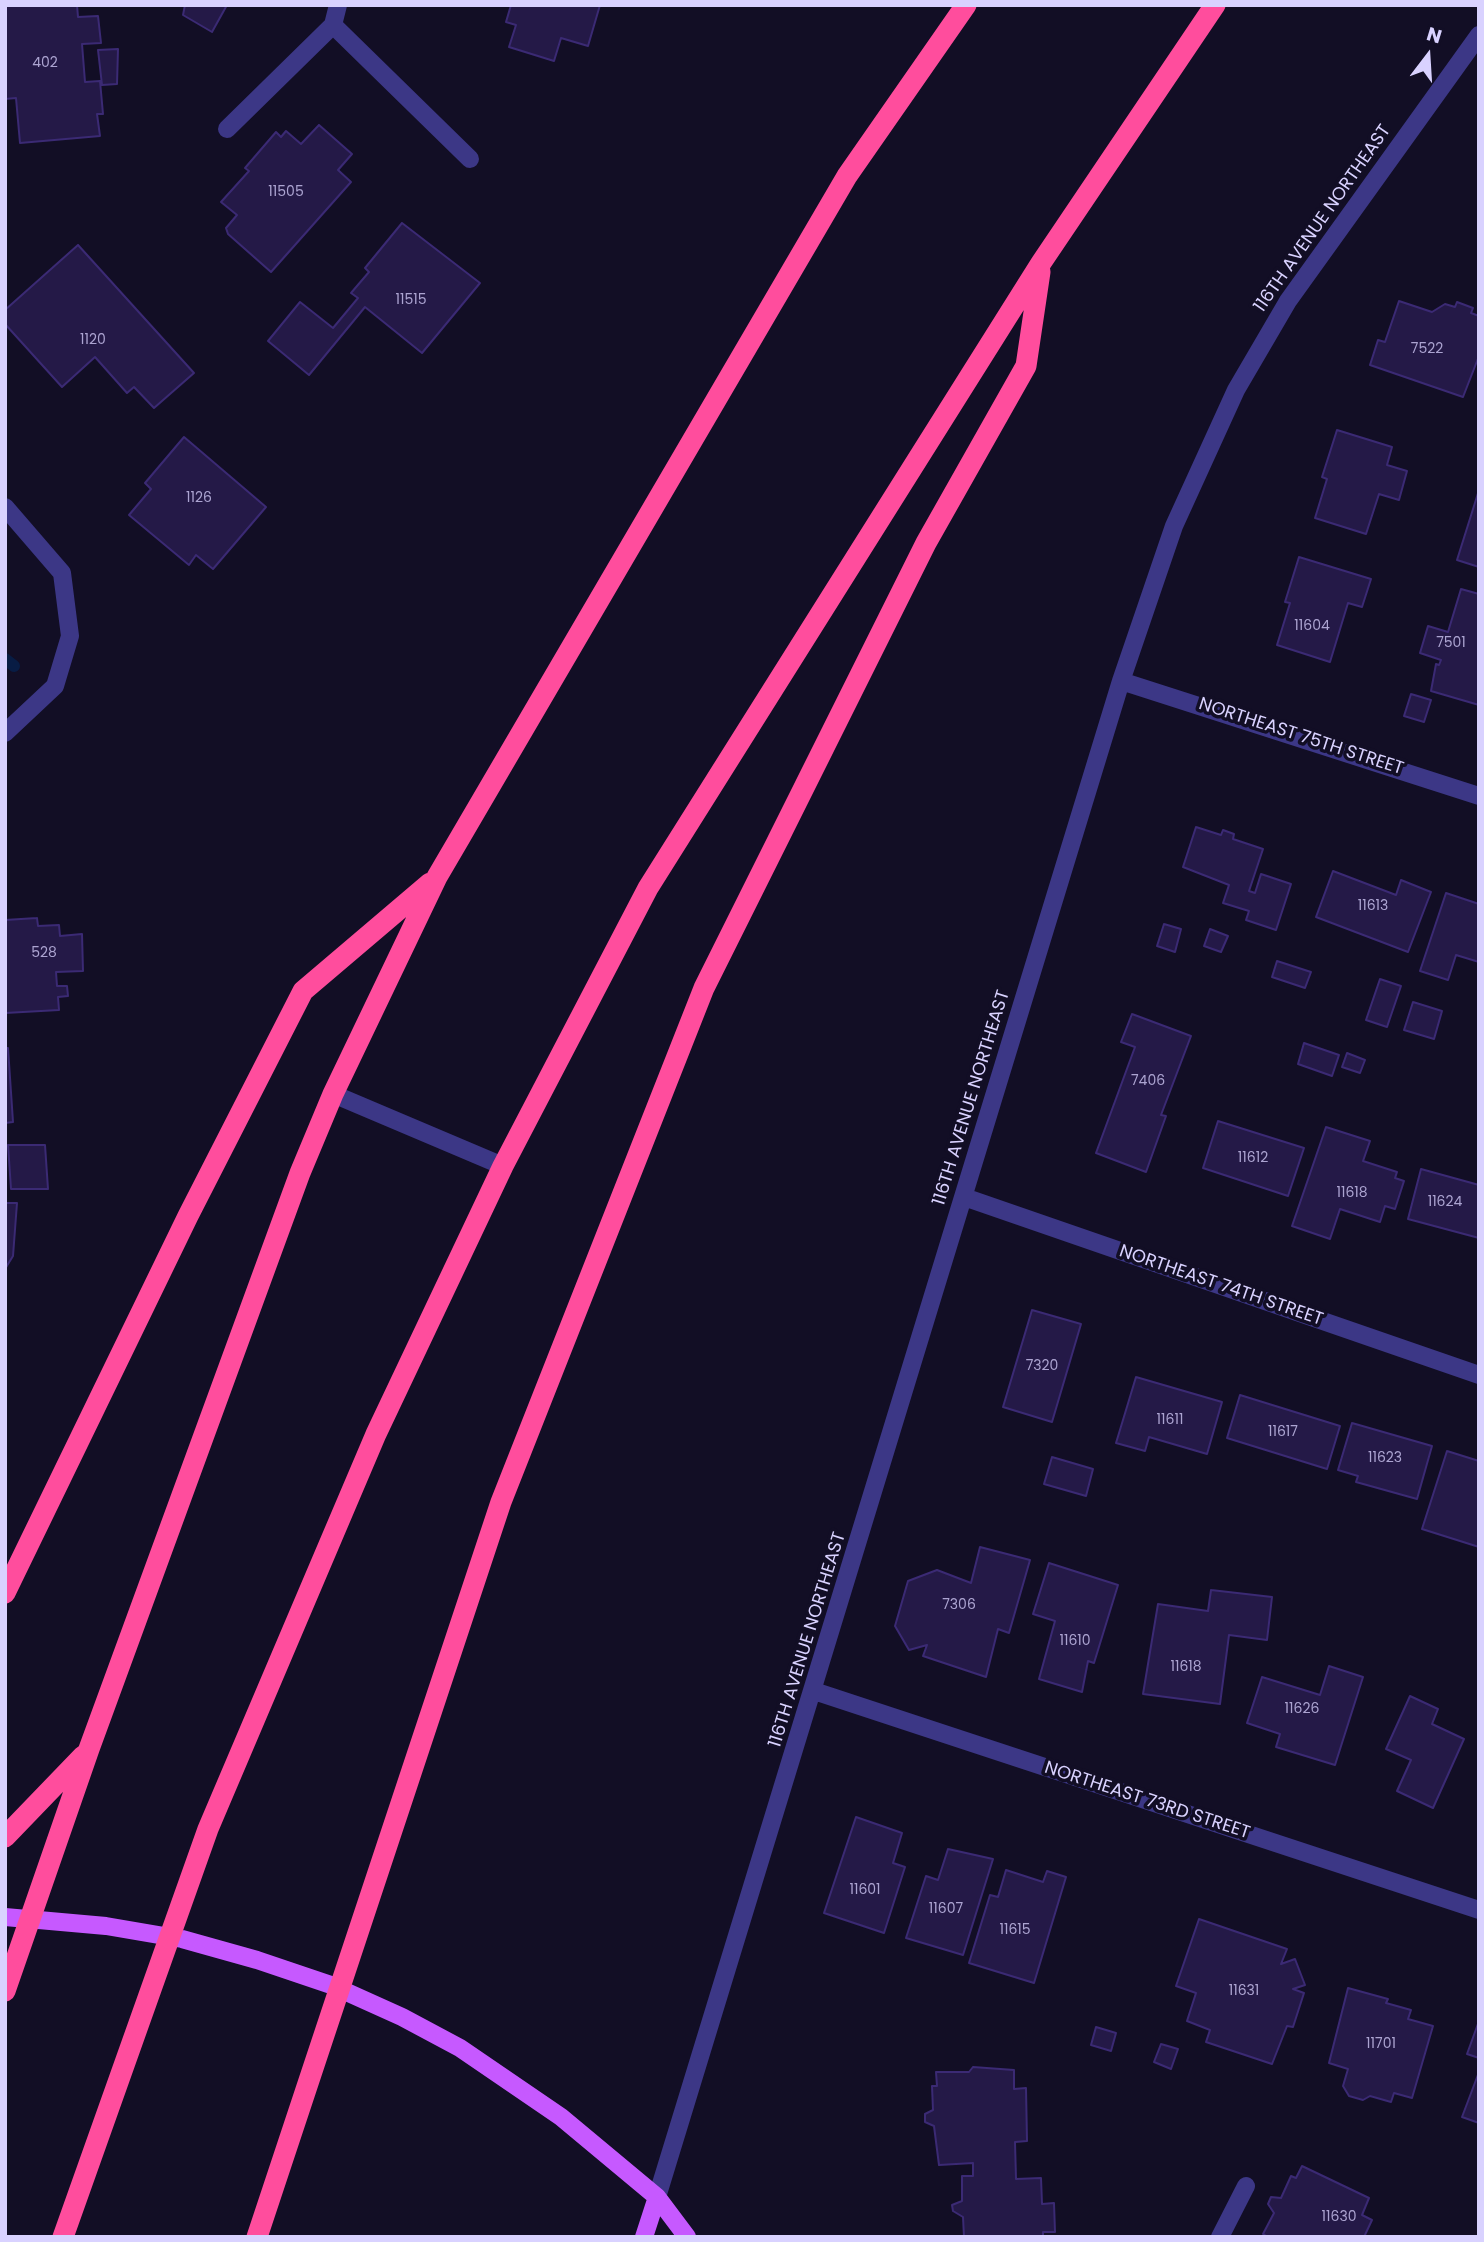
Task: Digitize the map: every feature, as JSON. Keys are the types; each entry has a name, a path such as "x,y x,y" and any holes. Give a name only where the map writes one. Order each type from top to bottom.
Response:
{"highway":[{"path":"5,1991 89,1749 300,1173 333,1094 437,877 847,176 966,5"},
{"path":"63,2237 208,1829 376,1434 503,1166 648,888 1041,262 1215,5"},
{"path":"257,2237 501,1502 704,988 926,543 1026,366 1041,262"},
{"path":"5,1593 188,1216 303,991 437,877"},
{"path":"5,1837 89,1749"}],"main road":[{"path":"5,1917 106,1926 182,1939 331,1985 402,2017 460,2048 561,2117 657,2197 687,2237"},
{"name":"116TH AVENUE NORTHEAST","path":"644,2237 657,2197"}],"street":[{"path":"227,129 333,25 338,5"},
{"path":"333,25 470,159"},
{"name":"116TH AVENUE NORTHEAST","path":"657,2197 1121,681 1174,526 1236,390 1288,301 1479,35"},
{"path":"5,507 62,573 70,636 55,686 5,733"},
{"name":"NORTHEAST 75TH STREET","path":"1121,681 1479,796"},
{"path":"333,1094 503,1166"},
{"name":"NORTHEAST 74TH STREET","path":"964,1197 1479,1375"},
{"name":"NORTHEAST 73RD STREET","path":"814,1691 1479,1910"},
{"path":"1220,2237 1246,2186"}],"building":[{"path":"5,5 77,5 78,17 98,16 101,43 82,44 85,82 100,81 103,114 97,114 100,136 20,143 16,98 5,99"},
{"path":"185,5 227,5 212,32 183,15"},
{"path":"511,5 600,5 588,46 561,38 554,61 509,47 516,25 506,22"},
{"path":"118,49 117,84 102,85 98,50"},
{"path":"319,125 352,154 338,170 351,182 271,272 228,234 226,228 237,215 221,202 249,171 245,168 276,132 281,137 286,131 301,144"},
{"path":"402,223 480,283 422,353 365,307 309,375 268,341 300,302 333,328 358,298 351,293 369,272 365,268"},
{"path":"78,245 194,373 154,408 134,387 127,393 95,357 62,387 5,324 5,310"},
{"path":"1399,301 1432,312 1445,304 1455,307 1457,302 1473,308 1471,313 1479,316 1479,356 1463,397 1370,365 1378,340 1385,342"},
{"path":"1337,430 1392,447 1387,465 1407,471 1399,500 1379,494 1366,534 1315,518 1327,479 1322,477"},
{"path":"184,437 266,507 213,569 196,555 189,565 129,515 151,489 145,483"},
{"path":"1479,490 1479,567 1457,560"},
{"path":"1299,557 1371,579 1362,607 1348,603 1330,662 1277,645 1290,603 1285,602"},
{"path":"1461,589 1479,594 1479,705 1431,691 1436,664 1439,665 1441,660 1420,653 1428,626 1448,632"},
{"path":"1411,694 1431,700 1424,722 1404,716"},
{"path":"1196,827 1221,835 1223,830 1234,834 1233,839 1263,849 1249,891 1255,893 1261,874 1291,884 1276,930 1246,920 1249,911 1223,903 1229,885 1183,867"},
{"path":"1333,871 1396,895 1401,880 1431,892 1408,952 1316,917"},
{"path":"1446,893 1479,904 1479,962 1456,955 1448,980 1420,971"},
{"path":"37,918 38,926 59,925 60,936 82,934 83,971 56,972 57,986 67,986 68,996 58,997 59,1010 5,1013 5,920"},
{"path":"1164,924 1181,929 1175,952 1157,946"},
{"path":"1210,929 1228,936 1221,952 1204,946"},
{"path":"1277,961 1311,972 1305,988 1272,977"},
{"path":"1380,979 1401,986 1387,1027 1366,1020"},
{"path":"1413,1002 1442,1011 1434,1039 1404,1030"},
{"path":"1132,1014 1191,1036 1161,1115 1166,1116 1146,1172 1096,1153 1135,1047 1121,1042"},
{"path":"1304,1043 1339,1055 1332,1076 1298,1064"},
{"path":"5,1048 8,1048 13,1122 5,1123"},
{"path":"1347,1053 1365,1060 1360,1073 1342,1067"},
{"path":"1218,1121 1304,1148 1288,1196 1203,1168"},
{"path":"1326,1127 1370,1141 1363,1161 1397,1172 1395,1178 1404,1181 1395,1209 1385,1206 1380,1222 1340,1209 1330,1239 1292,1226"},
{"path":"8,1145 45,1145 48,1189 11,1189"},
{"path":"1421,1169 1479,1185 1479,1238 1408,1219"},
{"path":"5,1203 17,1203 13,1256 5,1269"},
{"path":"1032,1310 1081,1324 1052,1422 1003,1407"},
{"path":"1136,1377 1222,1402 1207,1454 1149,1437 1145,1451 1116,1443"},
{"path":"1240,1395 1340,1426 1327,1469 1227,1438"},
{"path":"1352,1423 1432,1446 1417,1499 1356,1482 1358,1476 1338,1470"},
{"path":"1447,1451 1479,1461 1479,1547 1422,1529"},
{"path":"1052,1457 1093,1469 1086,1496 1044,1484"},
{"path":"980,1547 1030,1560 1009,1633 998,1629 986,1677 923,1656 927,1645 909,1650 895,1626 908,1581 937,1570 971,1583"},
{"path":"1049,1563 1118,1585 1094,1663 1088,1661 1082,1692 1039,1679 1055,1621 1033,1614"},
{"path":"1211,1590 1272,1597 1267,1640 1229,1635 1220,1704 1143,1694 1158,1604 1208,1611"},
{"path":"1329,1666 1363,1677 1335,1765 1276,1747 1280,1734 1247,1723 1262,1677 1320,1695"},
{"path":"1410,1696 1438,1709 1432,1724 1464,1739 1433,1808 1397,1791 1411,1760 1386,1749"},
{"path":"856,1817 902,1833 893,1863 905,1867 884,1933 824,1913"},
{"path":"948,1849 993,1859 963,1955 906,1938 926,1876 938,1880"},
{"path":"1006,1870 1043,1882 1047,1871 1066,1877 1034,1983 969,1963 990,1895 998,1897"},
{"path":"1199,1919 1287,1949 1281,1964 1295,1959 1305,1985 1293,1989 1304,1993 1293,2027 1287,2026 1272,2064 1206,2042 1210,2030 1187,2021 1196,1993 1176,1986"},
{"path":"1348,1988 1388,1999 1386,2003 1411,2010 1408,2019 1433,2026 1412,2098 1394,2093 1391,2102 1370,2096 1363,2100 1349,2096 1343,2086 1348,2069 1329,2063"},
{"path":"1479,2021 1479,2058 1467,2054"},
{"path":"1096,2027 1116,2033 1111,2051 1091,2045"},
{"path":"1161,2044 1178,2049 1171,2069 1154,2062"},
{"path":"973,2067 1014,2070 1014,2089 1026,2088 1027,2141 1015,2142 1016,2179 1041,2178 1042,2204 1054,2203 1055,2232 1043,2232 1043,2237 964,2237 963,2217 953,2211 952,2205 962,2201 962,2176 973,2176 973,2163 939,2165 934,2126 925,2122 925,2114 933,2110 932,2086 937,2086 936,2072 969,2072"},
{"path":"1479,2072 1479,2123 1462,2117"},
{"path":"1302,2166 1369,2198 1362,2215 1372,2220 1364,2237 1268,2237 1263,2234 1274,2213 1268,2204 1271,2197 1281,2198 1291,2176 1296,2178"}],"waterway":[{"path":"5,659 14,666"}]}
